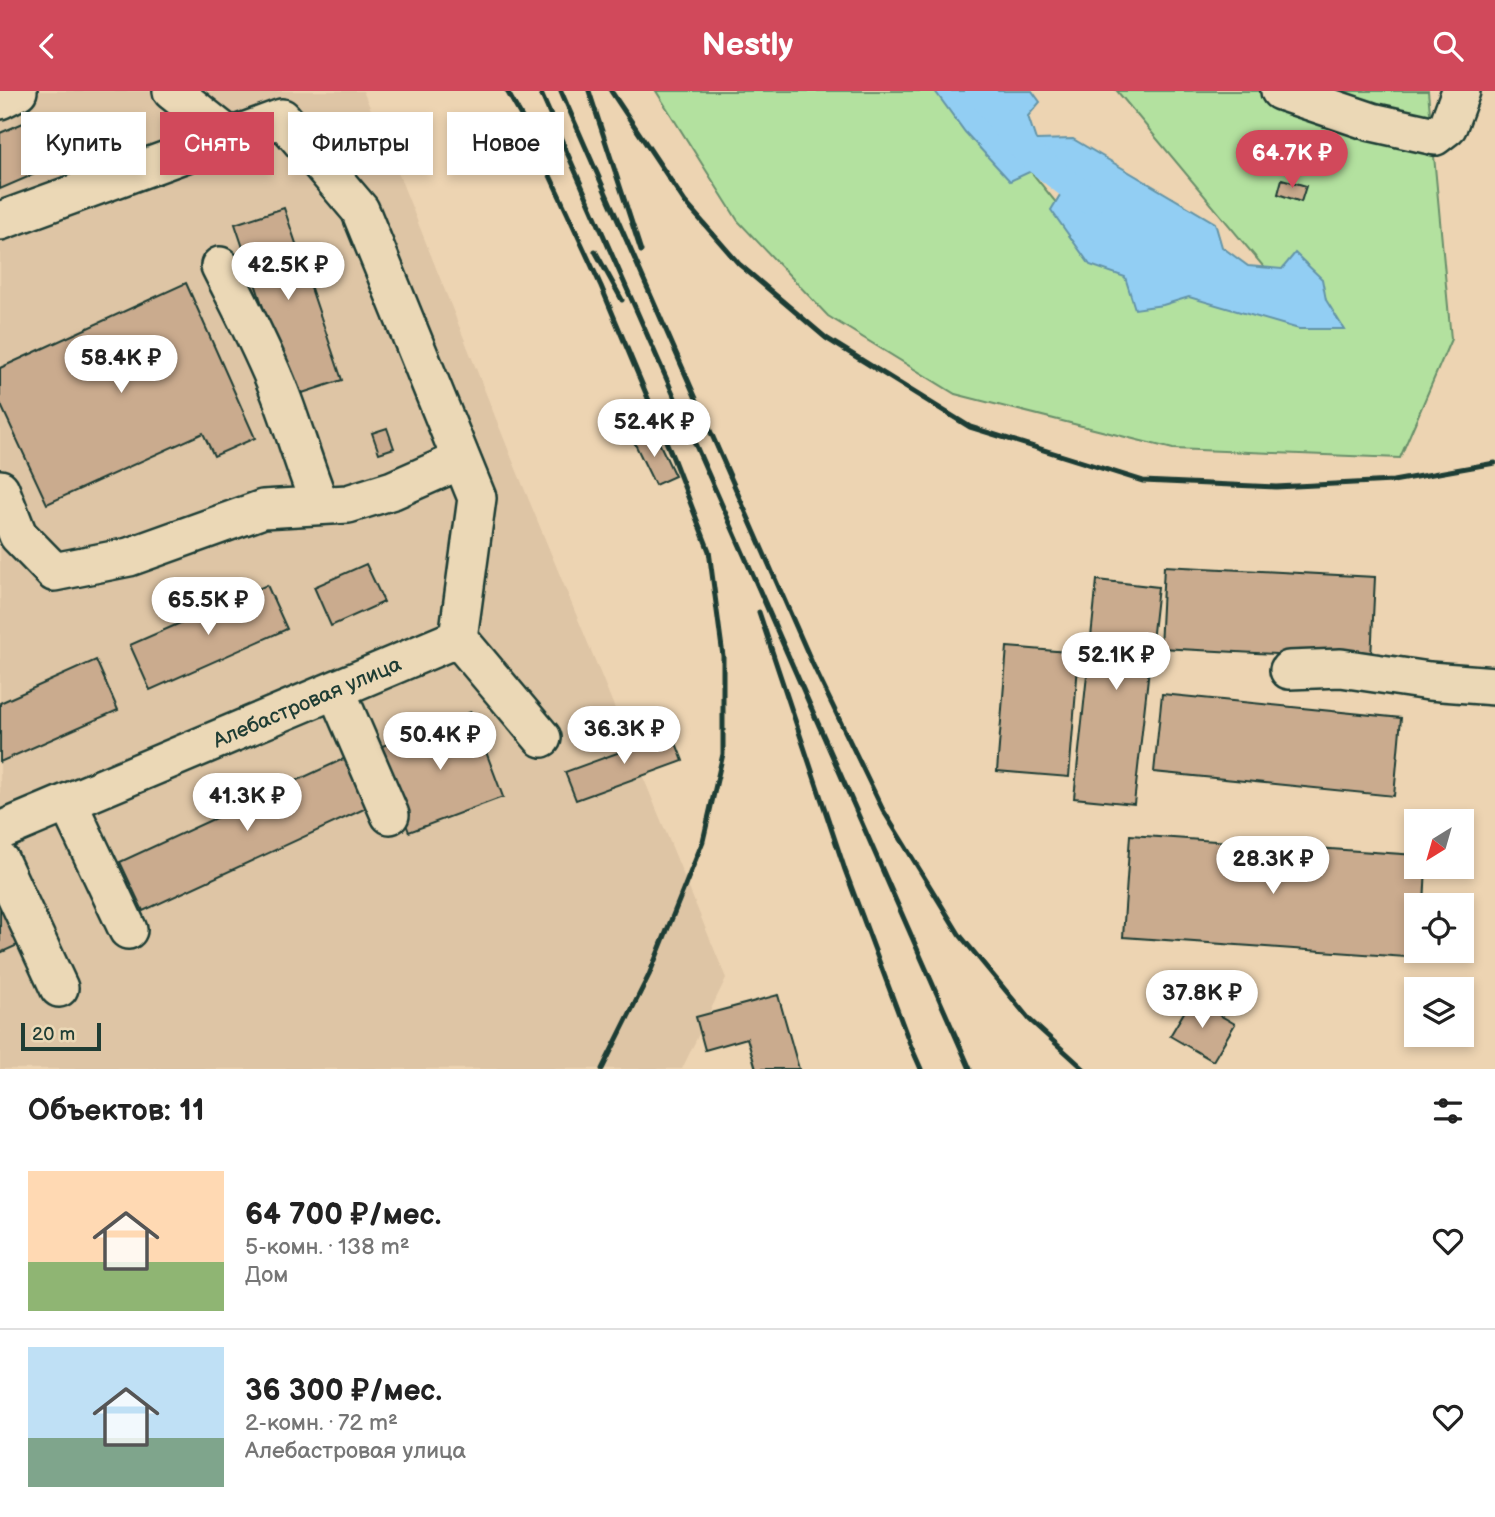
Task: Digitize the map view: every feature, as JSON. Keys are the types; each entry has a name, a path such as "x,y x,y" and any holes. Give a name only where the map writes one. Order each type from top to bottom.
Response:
{"street":[{"path":"0,100 18,91"},
{"path":"172,91 198,112"},
{"path":"1283,91 1372,122 1435,136 1448,126 1461,91"},
{"path":"289,105 360,211 477,498 458,638 542,738"},
{"path":"0,221 160,163"},
{"path":"220,266 260,344 281,394 320,505"},
{"path":"0,489 18,535 54,572 129,557 263,509 348,504 393,490 461,460"},
{"name":"Алебастровая улица","path":"1,834 458,638"},
{"path":"1289,670 1341,668 1429,681 1495,686"},
{"path":"336,690 390,815"},
{"path":"68,803 128,930"},
{"path":"1,834 59,988"}],"shaded area":[{"path":"0,91 363,91 372,112 288,112 288,175 399,175 512,459 726,978 682,1069 0,1069"}],"green space":[{"path":"656,91 966,91 1108,267 1308,320 1117,91 1428,91 1451,339 1400,458 1173,449 955,394 828,316 738,221"}],"water":[{"path":"935,91 1032,91 1040,102 1028,116 1036,140 1073,139 1215,223 1222,247 1248,266 1282,269 1295,253 1322,279 1326,300 1344,329 1299,329 1189,297 1163,305 1135,309 1125,277 1090,265 1051,210 1063,190 1057,171 1042,166 1010,181 965,132"}],"building":[{"path":"21,124 21,175 32,175 0,189 0,133"},
{"path":"1282,179 1306,186 1301,202 1278,194"},
{"path":"284,208 342,380 293,396 235,224"},
{"path":"186,283 255,438 214,456 203,433 47,504 0,403 0,368"},
{"path":"387,428 394,448 379,453 372,433"},
{"path":"654,432 675,476 655,485 634,442"},
{"path":"366,564 384,602 331,626 314,587"},
{"path":"1164,566 1375,577 1371,659 1160,648"},
{"path":"1097,580 1158,587 1134,804 1074,798"},
{"path":"267,585 287,629 150,690 130,645"},
{"path":"1007,647 1079,653 1069,777 997,771"},
{"path":"96,660 118,710 0,762 0,703"},
{"path":"1162,694 1401,718 1394,796 1154,772"},
{"path":"471,712 503,797 409,832 377,748"},
{"path":"672,733 683,761 576,800 565,772"},
{"path":"352,755 375,804 143,911 120,862"},
{"path":"1130,835 1404,854 1404,879 1425,879 1425,893 1404,893 1404,957 1123,937"},
{"path":"0,895 22,943 0,953"},
{"path":"778,995 799,1069 756,1069 747,1038 705,1050 696,1017"},
{"path":"1192,999 1235,1024 1213,1061 1170,1036"}],"waterway":[{"path":"979,91 1027,152 1090,201"}],"railway":[{"path":"507,91 519,112"},
{"path":"540,91 970,1069"},
{"path":"561,91 813,665 883,810 959,934 1030,1020 1084,1069"},
{"path":"589,91 641,251"},
{"path":"611,91 685,202 739,264 826,338 970,427 1143,481 1276,487 1393,481 1495,463"},
{"path":"550,175 601,286 709,551 723,656 723,754 703,841 649,975 602,1069"},
{"path":"595,251 622,300"},
{"path":"759,612 845,870 921,1069"}]}
